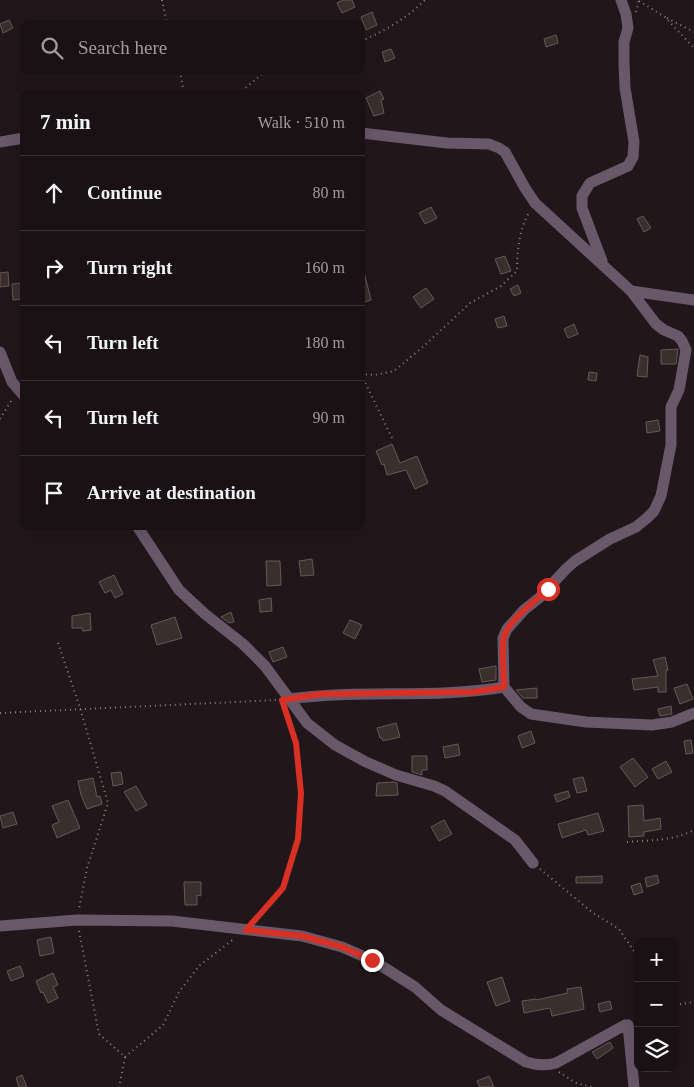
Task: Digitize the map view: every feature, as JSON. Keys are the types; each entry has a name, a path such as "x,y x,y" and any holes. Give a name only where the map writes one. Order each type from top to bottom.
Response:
{"street":[{"path":"602,263 582,208 582,196 590,182 628,166 633,157 634,142 625,72 624,42 628,28 621,0"},
{"path":"365,133 447,143 489,144 499,148 505,152 535,203 632,291 659,328 678,336 682,340 686,350 679,390 671,407 669,427 671,445 661,496 654,511 636,527 610,539 575,561 507,629 503,638 504,687 521,707 531,714 586,722 652,726 672,722 694,713"},
{"path":"0,142 20,139"},
{"path":"632,291 681,296 694,300"},
{"path":"0,352 12,382 20,393"},
{"path":"140,530 179,590 205,614 244,644 265,666 285,699 306,722 336,745 366,762 396,775 445,791 515,840 532,863"},
{"path":"285,699 321,694 474,692 504,687"},
{"path":"0,926 77,920 172,921 302,936 342,947 372,960 415,987 440,1010 526,1062 549,1065 556,1063 627,1025 629,1028 634,1087"}],"path":[{"path":"162,0 166,20"},
{"path":"365,39 379,34 413,12 425,0"},
{"path":"639,1 664,17 694,32"},
{"path":"664,17 694,48"},
{"path":"181,75 183,90"},
{"path":"243,90 261,75"},
{"path":"365,374 374,375 394,371 470,303 501,286 517,271 517,252 526,217 535,203"},
{"path":"365,382 392,438"},
{"path":"0,419 20,395"},
{"path":"58,643 80,708 108,803 88,868 77,920 99,1034 125,1057"},
{"path":"0,713 285,699 296,743 301,793 298,839 283,888 246,930 200,966 179,992 163,1025 125,1057 119,1087"},
{"path":"627,842 667,839 683,836 694,830"},
{"path":"532,863 593,913 619,929 634,951"},
{"path":"679,1004 694,1002"},
{"path":"549,1065 576,1083 592,1087"}],"building":[{"path":"343,0 352,0 355,7 342,13 337,3"},
{"path":"372,12 377,25 366,30 365,20 362,20 361,17"},
{"path":"9,20 13,28 3,33 0,24"},
{"path":"556,35 558,43 546,47 544,39"},
{"path":"391,49 395,58 385,62 382,52"},
{"path":"380,91 384,99 381,100 384,113 374,116 366,98"},
{"path":"431,207 437,218 425,224 419,213"},
{"path":"643,216 651,228 644,232 637,219"},
{"path":"505,256 511,271 501,274 495,259"},
{"path":"8,272 9,286 0,287 0,273"},
{"path":"365,276 371,300 365,302"},
{"path":"20,283 20,299 13,300 12,284"},
{"path":"518,285 521,293 514,296 510,289"},
{"path":"426,288 434,299 421,308 413,297"},
{"path":"504,316 507,326 498,328 495,319"},
{"path":"574,324 578,334 568,338 564,329"},
{"path":"678,349 676,364 661,364 661,350"},
{"path":"640,355 648,357 647,377 637,376"},
{"path":"589,372 597,373 596,381 588,380"},
{"path":"658,420 660,431 647,433 646,422"},
{"path":"392,444 400,463 417,456 428,483 415,489 406,470 387,475 384,464 382,465 376,451"},
{"path":"312,559 314,575 301,576 299,561"},
{"path":"266,561 280,561 281,585 267,586"},
{"path":"114,575 123,594 115,598 111,590 105,593 99,582"},
{"path":"271,598 272,611 260,612 259,600"},
{"path":"231,612 234,622 229,623 221,617"},
{"path":"90,613 91,630 83,631 82,628 72,628 72,616"},
{"path":"175,617 182,638 157,645 151,625"},
{"path":"350,620 362,625 355,639 343,633"},
{"path":"283,647 287,657 273,662 269,652"},
{"path":"665,657 668,670 666,670 666,692 658,692 658,687 634,690 632,679 658,676 653,660"},
{"path":"496,666 496,680 482,682 479,669"},
{"path":"687,684 693,699 680,704 674,688"},
{"path":"537,688 537,698 523,698 516,690"},
{"path":"671,706 672,714 660,716 658,709"},
{"path":"396,723 400,737 383,741 377,728"},
{"path":"531,731 535,743 522,748 518,736"},
{"path":"691,740 693,753 686,754 684,741"},
{"path":"458,744 460,755 445,758 443,747"},
{"path":"412,756 427,756 427,770 422,770 422,775 412,772"},
{"path":"633,758 648,777 635,787 620,767"},
{"path":"666,761 672,772 658,779 652,769"},
{"path":"121,772 123,784 113,786 111,773"},
{"path":"583,777 587,791 577,793 573,779"},
{"path":"93,778 97,797 100,796 102,804 87,809 78,781"},
{"path":"377,783 397,783 398,795 376,796"},
{"path":"136,786 147,805 136,811 124,792"},
{"path":"568,791 570,797 557,802 554,795"},
{"path":"68,800 80,828 57,838 52,825 59,822 52,806"},
{"path":"643,805 644,821 660,818 661,829 644,832 644,836 629,837 628,806"},
{"path":"13,812 17,824 3,828 0,816"},
{"path":"598,813 604,831 588,835 586,830 562,838 558,824"},
{"path":"444,820 452,834 439,841 431,827"},
{"path":"657,875 659,883 647,887 645,878"},
{"path":"602,876 602,883 576,883 576,877"},
{"path":"184,882 201,882 201,896 197,895 197,905 185,905"},
{"path":"640,883 643,892 634,895 631,886"},
{"path":"51,937 54,953 40,956 37,940"},
{"path":"20,966 24,976 11,981 7,971"},
{"path":"53,973 58,985 53,987 58,998 48,1003 36,981"},
{"path":"502,977 510,1001 496,1006 487,982"},
{"path":"581,987 584,1009 552,1016 550,1008 524,1013 522,1001 568,993 567,989"},
{"path":"610,1001 612,1009 600,1012 598,1004"},
{"path":"610,1042 613,1048 597,1059 592,1052"},
{"path":"22,1075 27,1087 19,1087 16,1078"},
{"path":"489,1076 494,1087 480,1087 477,1081"}],"route":[{"path":"372,960 342,947 302,936 246,930 283,888 298,839 301,793 296,743 282,700 321,694 474,692 504,687 503,638 507,629 524,610 548,589"}]}
